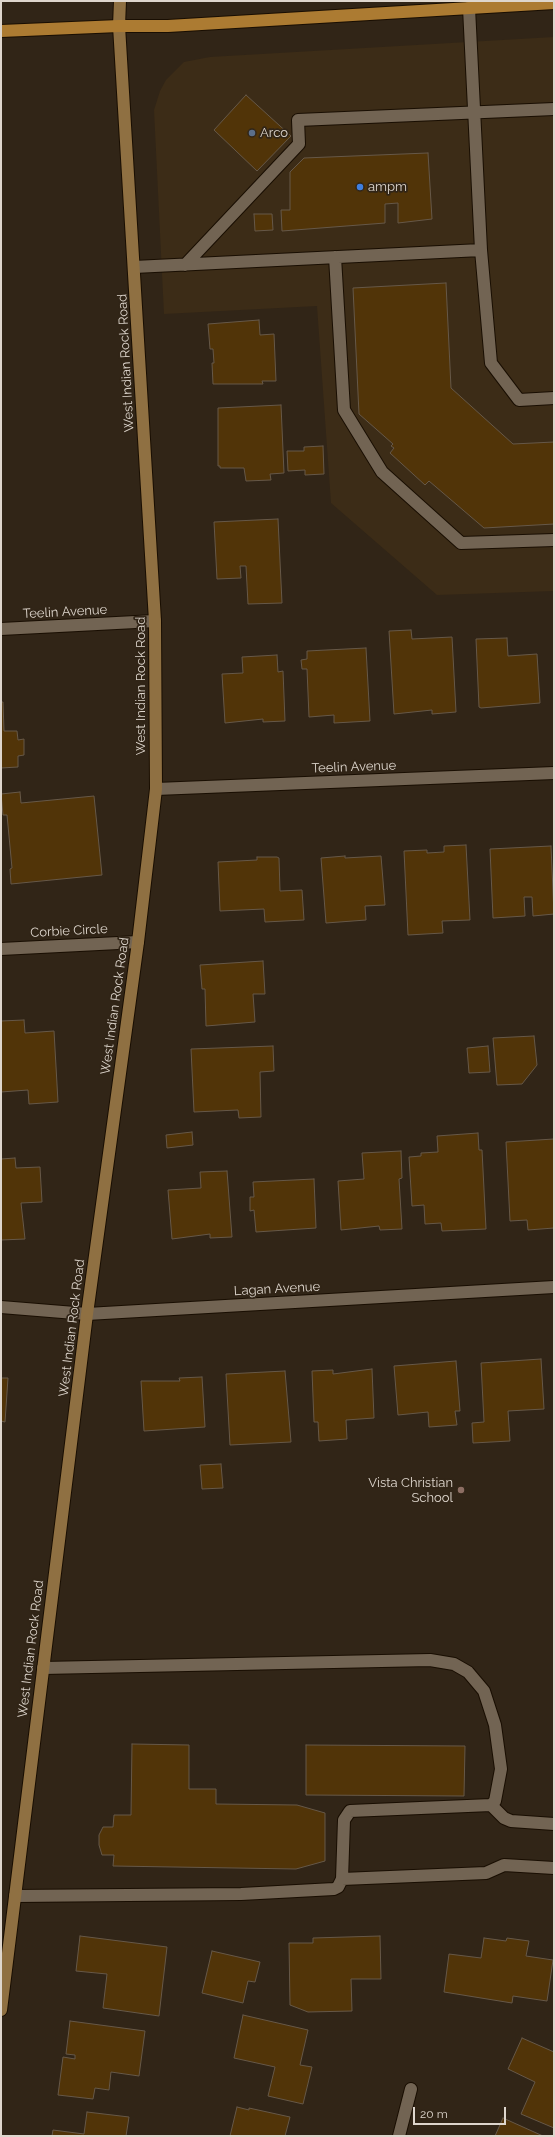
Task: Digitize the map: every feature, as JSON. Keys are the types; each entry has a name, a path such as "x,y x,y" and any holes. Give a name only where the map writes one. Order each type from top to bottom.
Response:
{"main road":[{"path":"1,31 119,26 168,26 554,3"}],"street":[{"name":"West Indian Rock Road","path":"1,2010 87,1314 138,942 156,789 155,621 119,26 120,1"},
{"path":"469,8 481,250 491,363 519,400 554,398"},
{"path":"185,265 299,144 298,120 554,109"},
{"path":"134,267 481,250"},
{"path":"335,257 344,410 382,472 461,544 554,540"},
{"name":"Teelin Avenue","path":"1,629 155,621"},
{"name":"Teelin Avenue","path":"156,789 554,773"},
{"name":"Corbie Circle","path":"1,949 138,942"},
{"name":"Lagan Avenue","path":"1,1307 87,1314 554,1287"},
{"path":"15,1896 241,1894 322,1890 338,1887 342,1877 344,1820 350,1811 491,1805 495,1801 501,1769 496,1725 484,1691 468,1672 454,1664 430,1660 43,1668"},
{"path":"491,1805 504,1818 511,1821 554,1824"},
{"path":"342,1877 486,1873 504,1865 554,1868"},
{"path":"399,2136 411,2089"}],"shaded area":[{"path":"554,37 554,591 437,595 331,503 317,306 164,314 154,110 160,91 166,80 184,62 210,57"}],"building":[{"name":"Arco","path":"246,95 291,136 257,171 214,130"},
{"name":"ampm","path":"428,153 432,219 398,223 398,203 385,204 385,223 282,231 281,210 290,210 290,172 304,158"},
{"path":"254,214 272,214 273,230 255,231"},
{"path":"446,283 451,388 513,444 554,442 554,524 484,528 429,481 425,485 390,453 394,448 391,446 393,444 359,414 353,288"},
{"path":"259,320 260,335 274,334 276,381 262,381 263,384 213,384 213,349 210,349 208,324"},
{"path":"281,405 284,473 270,474 271,480 246,481 244,468 220,468 220,466 218,466 218,408"},
{"path":"323,446 324,474 305,475 305,470 288,471 287,451 304,451 304,447"},
{"path":"278,519 282,603 248,604 246,566 240,566 241,578 217,579 214,522"},
{"path":"411,630 412,639 452,637 456,712 432,714 432,710 394,714 389,631"},
{"path":"507,638 508,656 537,654 540,703 481,708 479,707 476,639"},
{"path":"366,648 370,721 334,723 334,715 309,717 307,669 302,669 301,660 307,659 307,651"},
{"path":"277,655 278,672 283,671 285,721 263,722 263,719 225,723 222,674 243,673 242,657"},
{"path":"1,702 3,702 4,731 17,731 18,740 24,739 24,755 18,756 18,767 1,768"},
{"path":"20,792 21,803 94,796 102,875 11,884 10,869 12,868 7,815 3,815 1,794"},
{"path":"466,845 470,920 442,921 443,933 408,935 404,851 427,850 427,853 444,852 444,846"},
{"path":"551,846 554,914 533,916 532,897 524,897 525,916 493,918 490,849"},
{"path":"345,856 345,858 381,856 385,905 365,906 366,920 326,923 321,858"},
{"path":"257,857 279,858 280,891 302,890 304,920 265,922 264,909 220,911 218,862 257,860"},
{"path":"263,961 265,994 253,994 255,1022 206,1026 205,989 202,989 200,965"},
{"path":"24,1020 25,1033 54,1031 58,1102 29,1104 28,1090 1,1092 1,1021"},
{"path":"534,1036 537,1065 522,1084 497,1085 493,1038"},
{"path":"273,1046 274,1071 260,1072 261,1117 239,1118 238,1110 194,1112 191,1049"},
{"path":"488,1046 490,1072 469,1073 467,1048"},
{"path":"192,1132 193,1145 167,1148 166,1135"},
{"path":"478,1133 479,1150 482,1150 486,1229 442,1231 441,1223 425,1224 424,1205 412,1206 409,1157 421,1156 421,1153 438,1152 437,1136"},
{"path":"554,1139 554,1228 528,1230 527,1220 510,1221 506,1142"},
{"path":"401,1151 402,1178 399,1179 402,1229 380,1230 379,1226 341,1230 338,1181 364,1179 362,1153"},
{"path":"15,1158 16,1168 40,1167 42,1202 21,1203 25,1239 1,1240 1,1159"},
{"path":"227,1171 232,1237 210,1238 210,1234 172,1239 168,1190 201,1188 200,1172"},
{"path":"314,1179 316,1228 256,1232 254,1210 250,1211 250,1197 254,1197 253,1182"},
{"path":"541,1359 544,1409 508,1411 510,1441 473,1443 472,1423 484,1422 481,1363"},
{"path":"456,1361 460,1411 455,1411 457,1425 429,1427 428,1412 398,1415 394,1366"},
{"path":"372,1369 374,1418 346,1420 347,1439 319,1441 318,1422 314,1422 312,1371 333,1370 333,1374"},
{"path":"285,1371 291,1442 230,1445 226,1374"},
{"path":"202,1377 205,1427 144,1431 141,1381 180,1381 179,1378"},
{"path":"1,1378 8,1378 5,1422 1,1421"},
{"path":"221,1464 223,1488 202,1489 200,1465"},
{"path":"132,1744 189,1745 189,1789 216,1789 216,1804 297,1805 325,1813 325,1861 296,1869 113,1866 114,1855 102,1855 99,1845 99,1835 103,1827 113,1827 114,1815 131,1815"},
{"path":"306,1745 465,1746 464,1796 306,1795"},
{"path":"80,1936 167,1947 159,2016 103,2008 107,1974 76,1971"},
{"path":"380,1936 381,1979 351,1979 352,2011 308,2012 290,2005 289,1943 313,1943 313,1938"},
{"path":"484,1938 506,1941 507,1938 529,1941 526,1956 553,1960 547,2001 513,1996 512,2003 444,1992 449,1954 481,1958"},
{"path":"212,1951 260,1962 255,1982 248,1981 243,2003 202,1993"},
{"path":"243,2015 308,2030 300,2065 312,2067 303,2104 268,2096 275,2067 234,2058"},
{"path":"70,2021 145,2031 139,2076 111,2072 109,2090 95,2088 93,2099 58,2095 63,2057 75,2059 75,2055 66,2054"},
{"path":"522,2038 554,2052 554,2128 521,2114 535,2082 508,2069"},
{"path":"237,2107 249,2110 249,2108 290,2117 285,2136 230,2136"},
{"path":"87,2112 129,2117 126,2136 52,2136 53,2130 84,2134"},
{"path":"503,2118 543,2136 495,2136"}],"place":[{"name":"Arco","path":"252,133"},
{"name":"ampm","path":"360,187"},
{"name":"Vista Christian School","path":"461,1490"}]}
